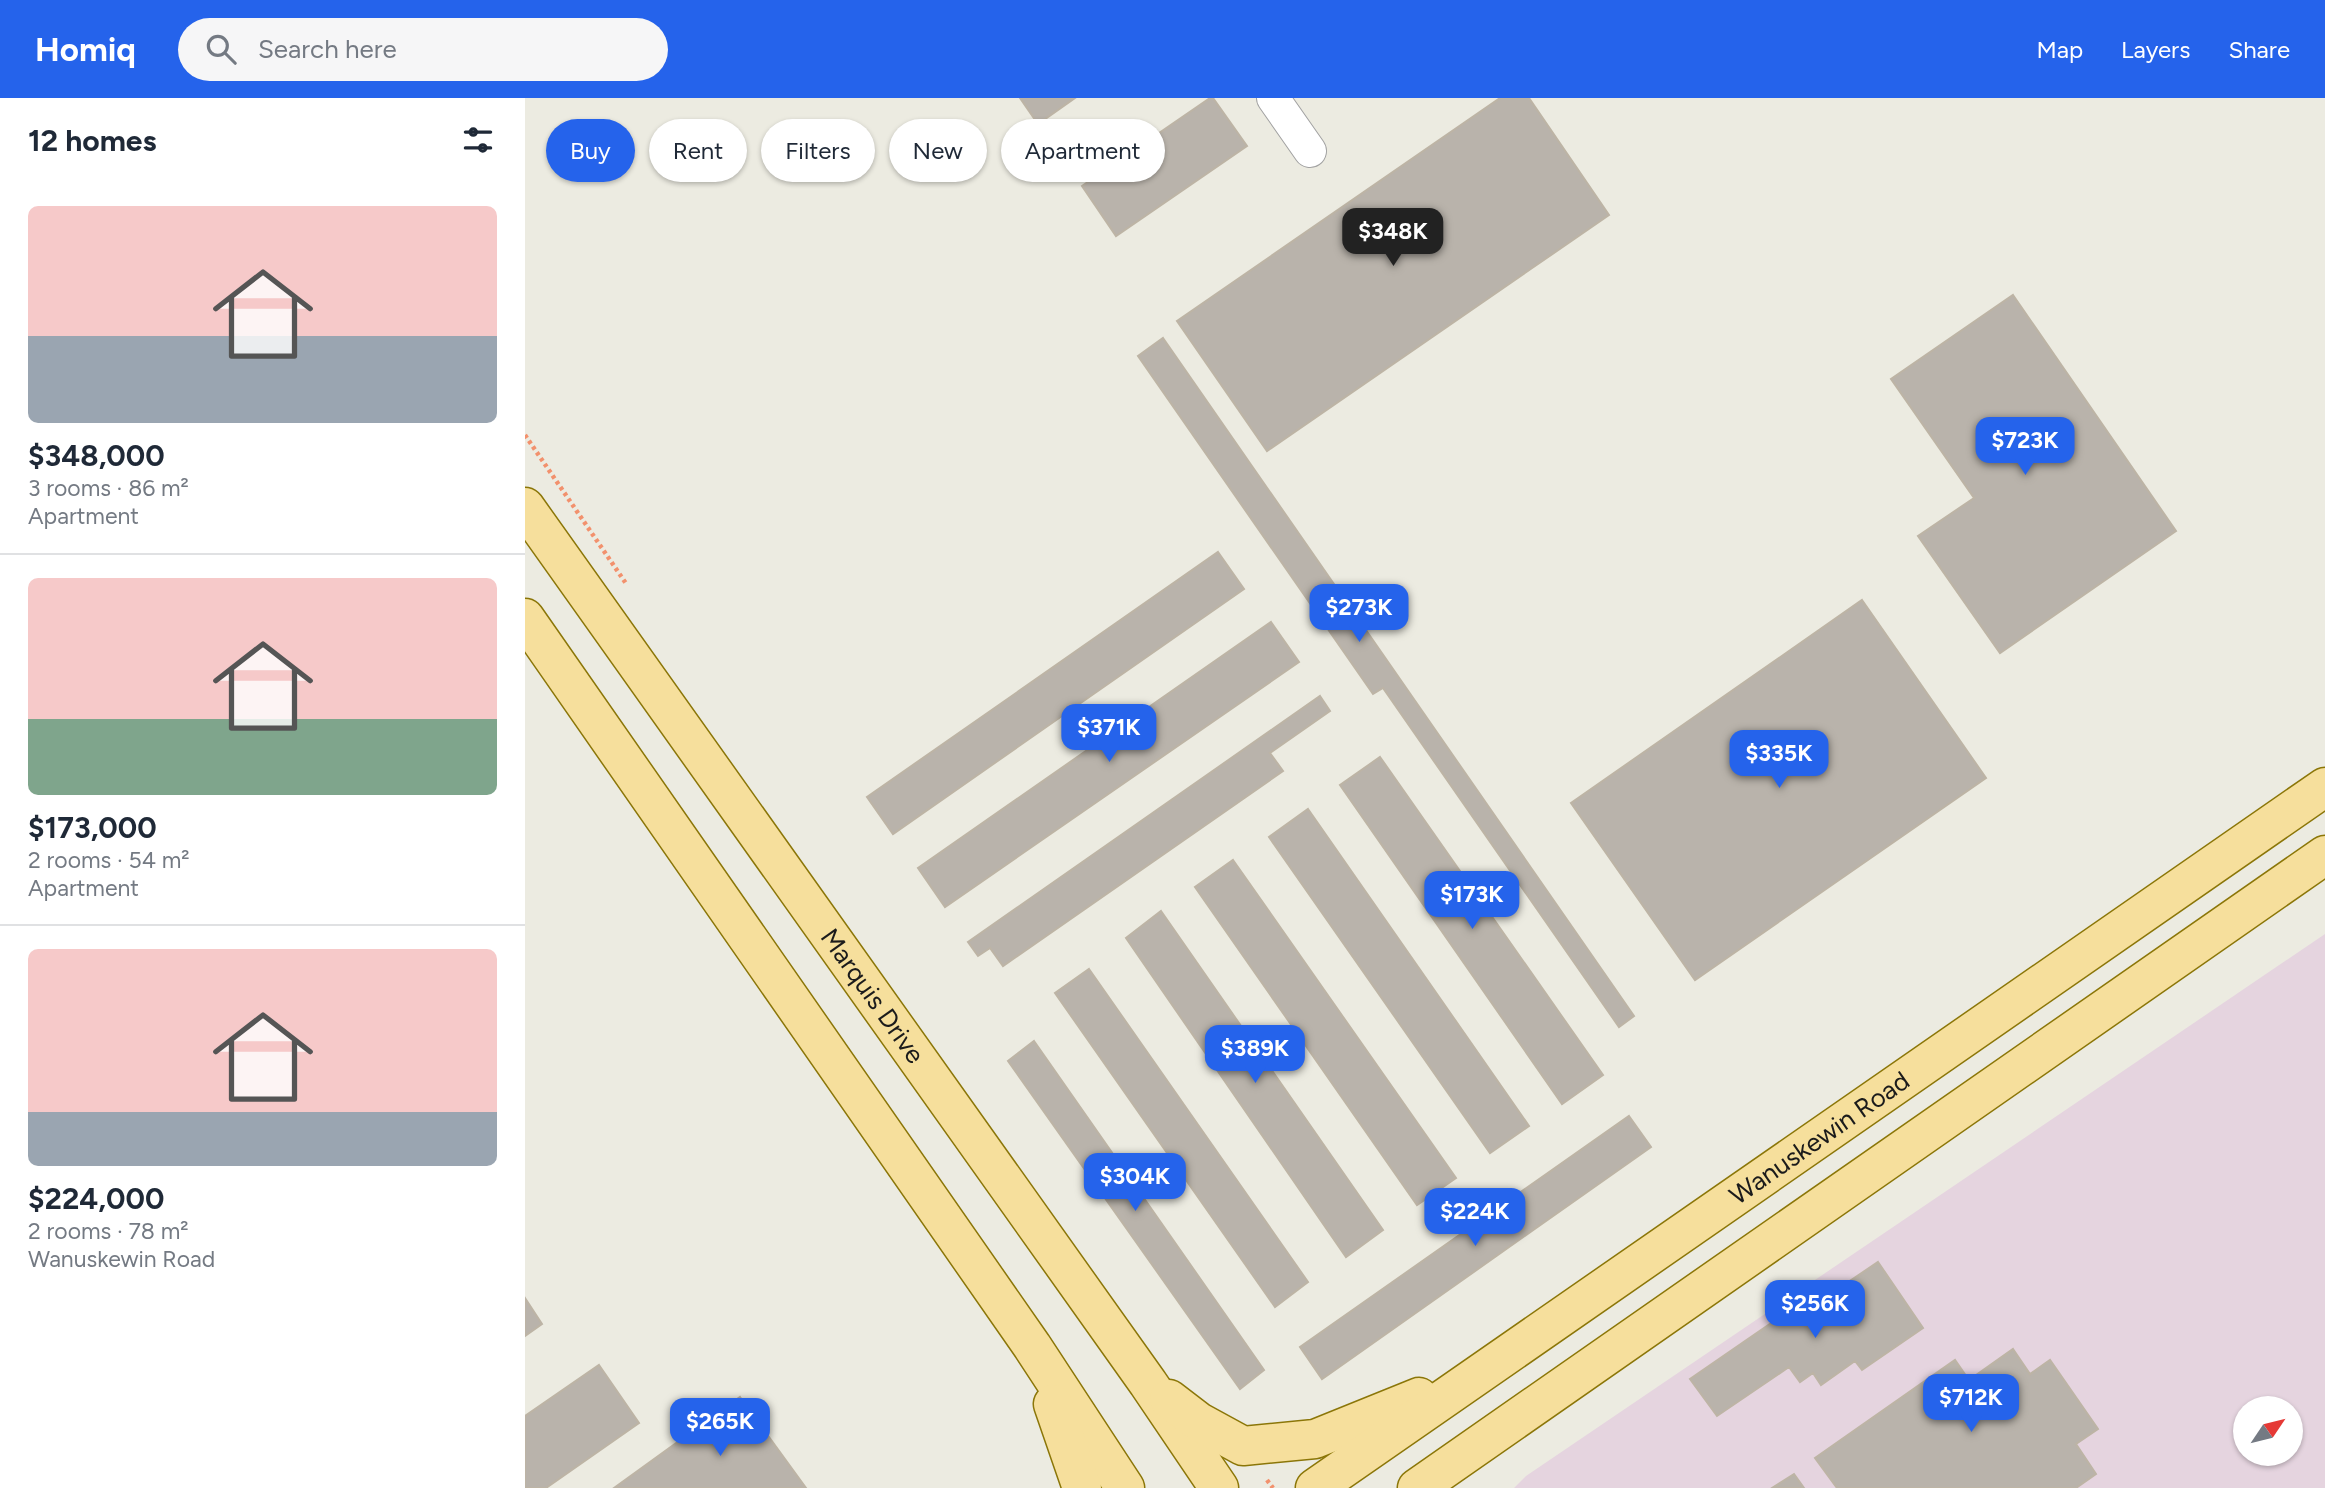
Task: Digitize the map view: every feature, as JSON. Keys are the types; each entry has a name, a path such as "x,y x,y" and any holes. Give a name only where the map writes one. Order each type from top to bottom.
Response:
{"main road":[{"name":"Marquis Drive","path":"525,507 1148,1383 1219,1488"},
{"path":"525,618 1032,1346 1125,1488"},
{"name":"Wanuskewin Road","path":"1315,1488 2325,786"},
{"path":"1417,1488 2325,855"},
{"path":"1032,1346 1082,1488"},
{"path":"1148,1383 1199,1422 1243,1446 1315,1438 1485,1371"},
{"path":"1442,1488 1495,1434"}],"lane":[{"path":"1273,98 1310,151"}],"shaded area":[{"path":"2325,934 2325,1488 1514,1488 1526,1476"}],"building":[{"path":"1020,98 1075,98 1045,119 1035,119"},
{"path":"1213,98 1247,146 1116,236 1082,186 1088,182 1165,182 1165,129"},
{"path":"1500,98 1529,98 1609,215 1267,451 1177,321"},
{"path":"2013,295 2176,531 2000,653 1918,536 1974,498 1891,379"},
{"path":"1163,338 1634,1016 1619,1027 1383,688 1373,694 1138,356"},
{"path":"1218,552 1244,589 893,834 867,797"},
{"path":"1862,600 1986,778 1695,980 1571,803"},
{"path":"1271,622 1299,662 945,907 918,868"},
{"path":"1320,696 1330,711 1270,753 1283,771 1003,966 990,948 978,956 968,942"},
{"path":"1380,757 1603,1075 1562,1104 1340,785"},
{"path":"1308,809 1529,1126 1490,1153 1269,837"},
{"path":"1233,860 1456,1178 1417,1205 1195,887"},
{"path":"1161,911 1383,1230 1346,1257 1126,938"},
{"path":"1089,969 1308,1282 1275,1307 1055,993"},
{"path":"1034,1041 1264,1370 1240,1389 1008,1061"},
{"path":"1629,1116 1651,1147 1322,1379 1300,1347"},
{"path":"1878,1262 1923,1328 1862,1370 1855,1361 1821,1385 1813,1373 1800,1382 1789,1367 1717,1416 1690,1379 1812,1295 1817,1303"},
{"path":"525,1298 542,1324 525,1336"},
{"path":"2013,1349 2030,1374 2050,1360 2098,1429 2076,1444 2096,1474 2076,1488 1837,1488 1815,1458 1955,1360 1969,1380"},
{"path":"599,1365 639,1423 546,1488 525,1488 525,1416"},
{"path":"740,1397 806,1488 614,1488"},
{"path":"1794,1474 1804,1488 1772,1488"}]}
